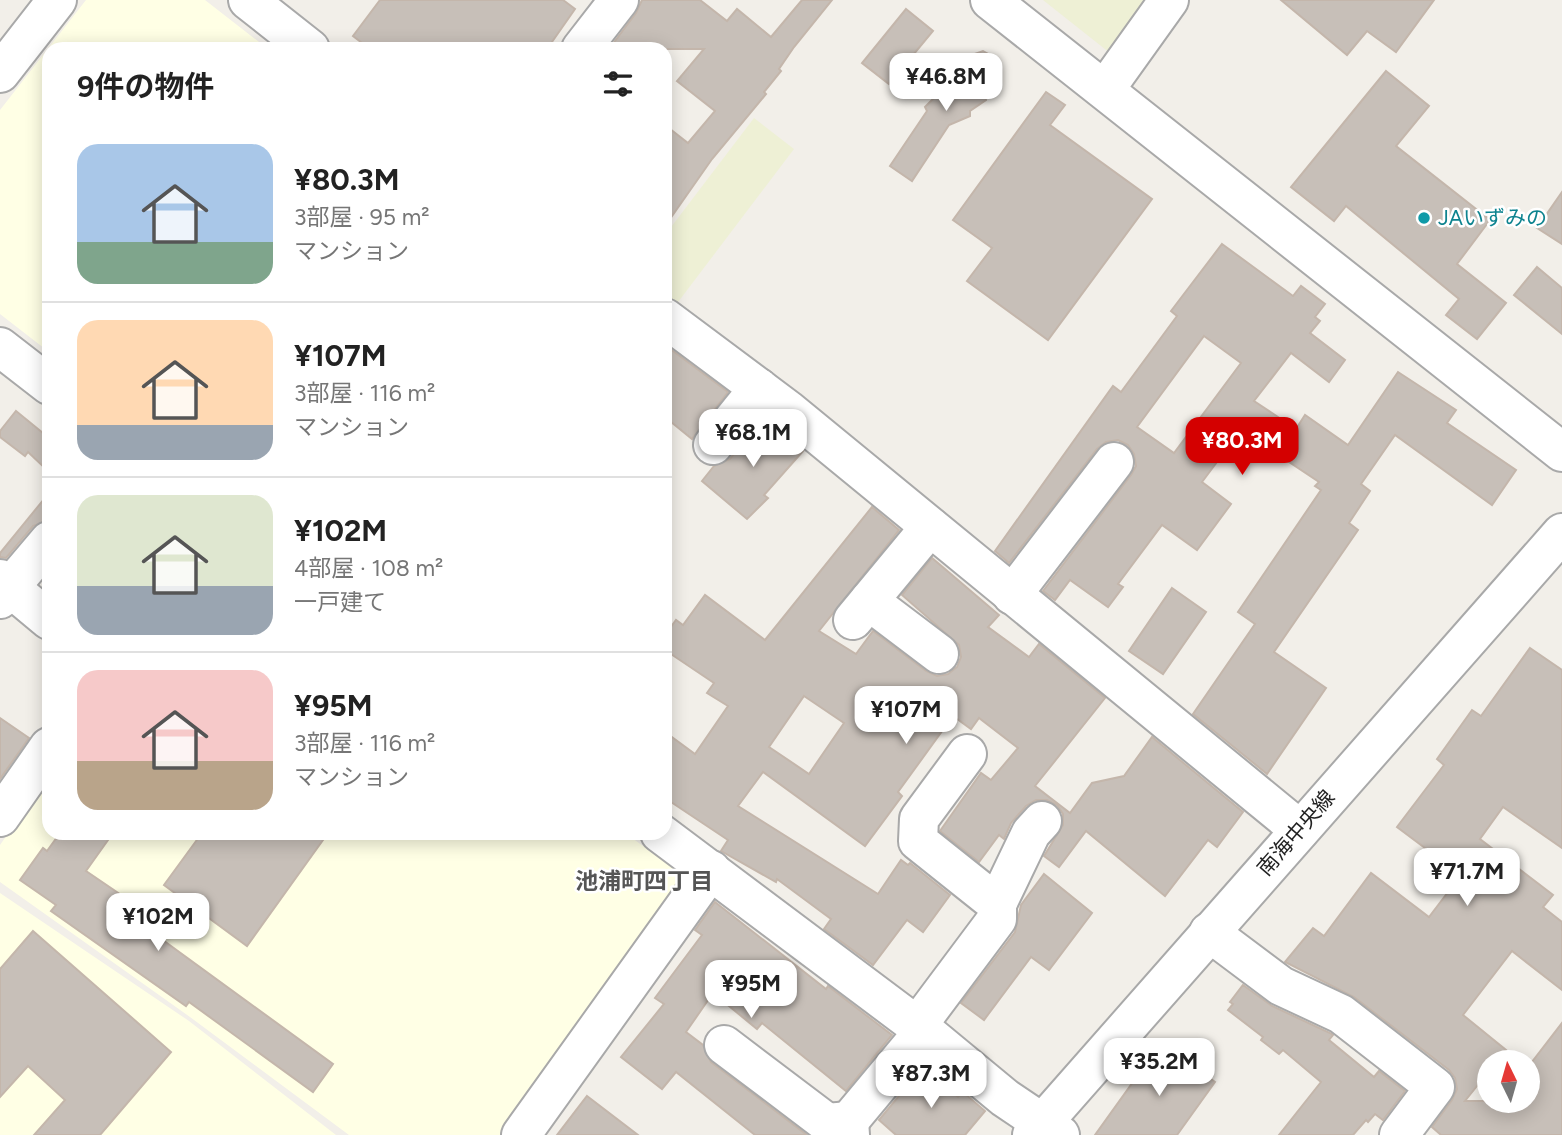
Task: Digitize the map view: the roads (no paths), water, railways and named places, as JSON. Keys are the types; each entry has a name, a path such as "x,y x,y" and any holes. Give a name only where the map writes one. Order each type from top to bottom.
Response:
{"street":[{"path":"0,74 57,0"},
{"path":"248,0 301,42"},
{"path":"586,42 619,0"},
{"path":"990,0 1106,88 1562,452"},
{"path":"1106,88 1169,0"},
{"path":"672,330 759,388 1300,830"},
{"path":"0,347 42,379"},
{"path":"713,445 759,388"},
{"path":"1012,595 1114,462"},
{"path":"930,527 861,610 939,654"},
{"name":"南海中央線","path":"1045,1131 1209,932 1562,533"},
{"path":"42,548 3,588 42,615"},
{"path":"967,754 919,819 918,841 996,904"},
{"path":"0,817 42,757"},
{"path":"724,1045 827,1123 849,1128 997,919 996,904 1031,833 1042,821"},
{"path":"670,840 920,1028 1045,1131"},
{"path":"521,1135 711,870"},
{"path":"1209,932 1281,986 1341,1014 1435,1087 1399,1135"}],"place":[{"name":"JAいずみの","path":"1424,218"}],"district":[{"name":"池浦町四丁目","path":"644,881"}]}
